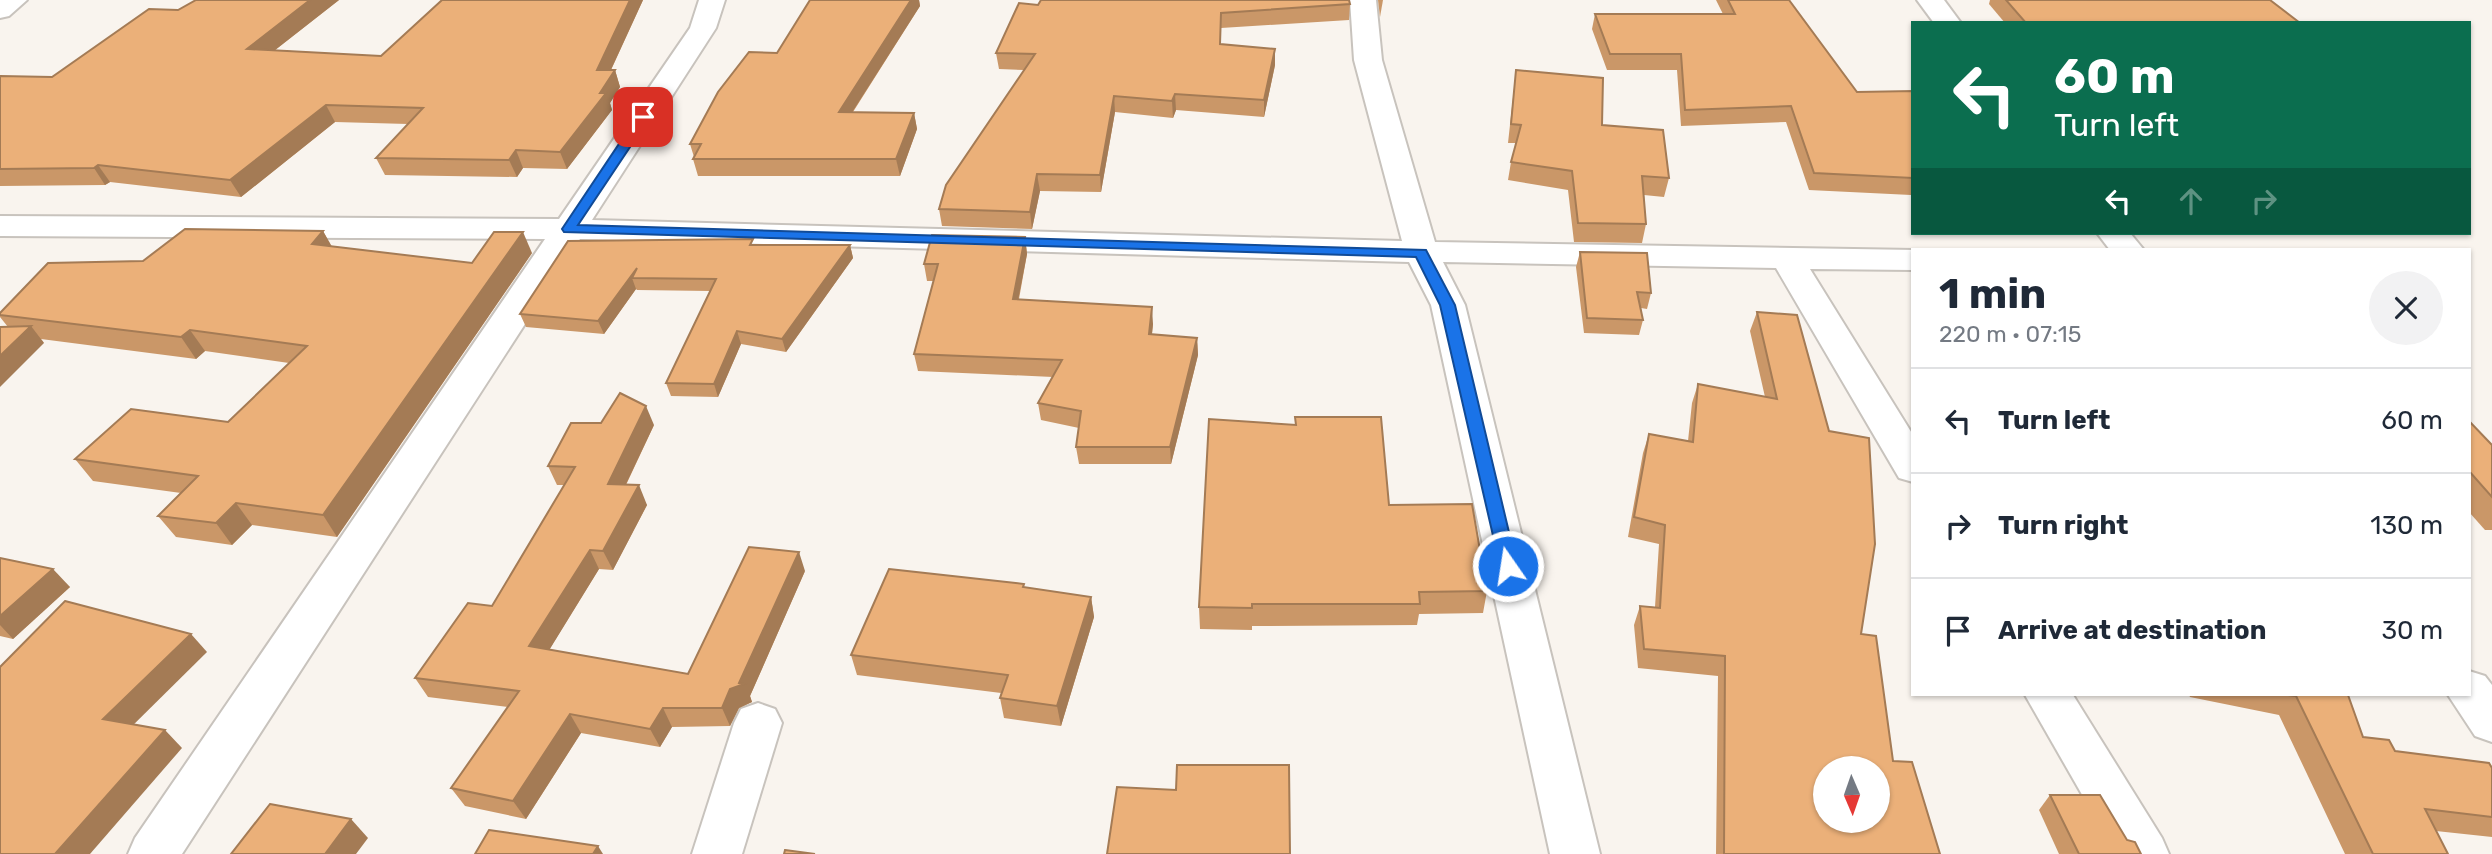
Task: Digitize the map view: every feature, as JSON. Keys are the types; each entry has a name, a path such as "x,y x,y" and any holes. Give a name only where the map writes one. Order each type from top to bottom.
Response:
{"street":[{"path":"0,10 14,0"},
{"path":"153,854 703,28 712,0"},
{"path":"1363,0 1368,60 1421,253 1448,305 1576,854"},
{"path":"1930,0 1946,21"},
{"path":"0,226 569,229 1421,253 1911,260"},
{"path":"1787,258 1911,465"},
{"path":"2471,693 2492,722"},
{"path":"2050,696 2144,854"},
{"path":"718,854 758,723"}],"building":[{"path":"196,0 310,0 247,49 381,56 442,0 630,0 597,70 615,70 600,93 606,93 560,152 516,150 509,160 376,158 423,108 326,105 230,180 98,165 94,168 0,169 0,76 52,77 149,9 178,10"},
{"path":"810,0 911,0 839,112 914,113 896,159 693,159 701,144 690,144 718,92 749,52 777,53"},
{"path":"1041,0 1349,0 1350,4 1221,13 1220,44 1275,49 1264,100 1175,94 1172,101 1114,96 1100,175 1037,174 1030,212 939,209 946,185 1035,54 996,53 1019,3 1038,5"},
{"path":"1728,0 1789,0 1857,92 1911,91 1911,178 1814,173 1791,106 1685,110 1681,54 1610,54 1595,14 1735,14"},
{"path":"2006,0 2270,0 2297,21 2024,21"},
{"path":"1516,70 1603,78 1602,125 1663,130 1669,178 1642,176 1646,224 1578,223 1572,171 1511,162 1521,125 1511,124"},
{"path":"185,229 323,231 312,244 472,263 494,232 523,232 323,515 236,503 216,523 158,516 198,476 75,459 131,409 228,422 307,346 190,330 181,337 0,315 48,263 143,261"},
{"path":"932,235 1025,237 1013,299 1152,307 1149,334 1197,338 1170,447 1076,447 1081,411 1038,403 1062,360 914,354 938,264 924,264"},
{"path":"753,239 750,245 850,245 782,339 737,331 714,384 666,383 716,279 632,278 637,268 598,321 520,314 568,241"},
{"path":"1580,252 1647,253 1651,293 1637,292 1643,320 1587,318"},
{"path":"1757,312 1797,315 1829,431 1869,438 1875,544 1861,634 1876,636 1893,761 1912,762 1940,854 1724,854 1725,656 1644,649 1640,606 1660,608 1665,525 1634,517 1649,434 1693,442 1698,384 1777,399"},
{"path":"31,326 0,356 0,327"},
{"path":"620,393 646,406 608,484 639,485 603,551 590,550 529,646 688,674 749,547 799,552 739,683 744,684 730,689 722,708 663,708 650,729 570,714 513,801 451,788 519,691 415,678 468,603 492,606 575,467 548,466 571,423 601,423"},
{"path":"1295,417 1381,417 1389,505 1472,504 1487,591 1419,592 1420,604 1252,604 1252,608 1199,607 1209,419 1296,425"},
{"path":"2471,423 2492,445 2492,497 2471,473"},
{"path":"0,558 53,569 0,616"},
{"path":"889,569 1024,584 1023,587 1091,597 1057,706 1000,698 1008,675 851,655"},
{"path":"65,601 191,634 103,719 165,730 55,854 0,854 0,667"},
{"path":"2296,696 2348,696 2363,737 2389,740 2395,751 2489,763 2492,768 2492,817 2425,809 2448,854 2373,854"},
{"path":"1177,765 1289,765 1290,854 1107,854 1117,787 1176,790"},
{"path":"2050,795 2100,795 2127,840 2135,842 2141,854 2079,854"},
{"path":"270,804 351,819 325,854 231,854"},
{"path":"489,830 598,846 593,854 475,854"},
{"path":"785,850 815,854 784,854"}],"route":[{"path":"643,117 569,229 1421,253 1448,305 1508,566"}]}
